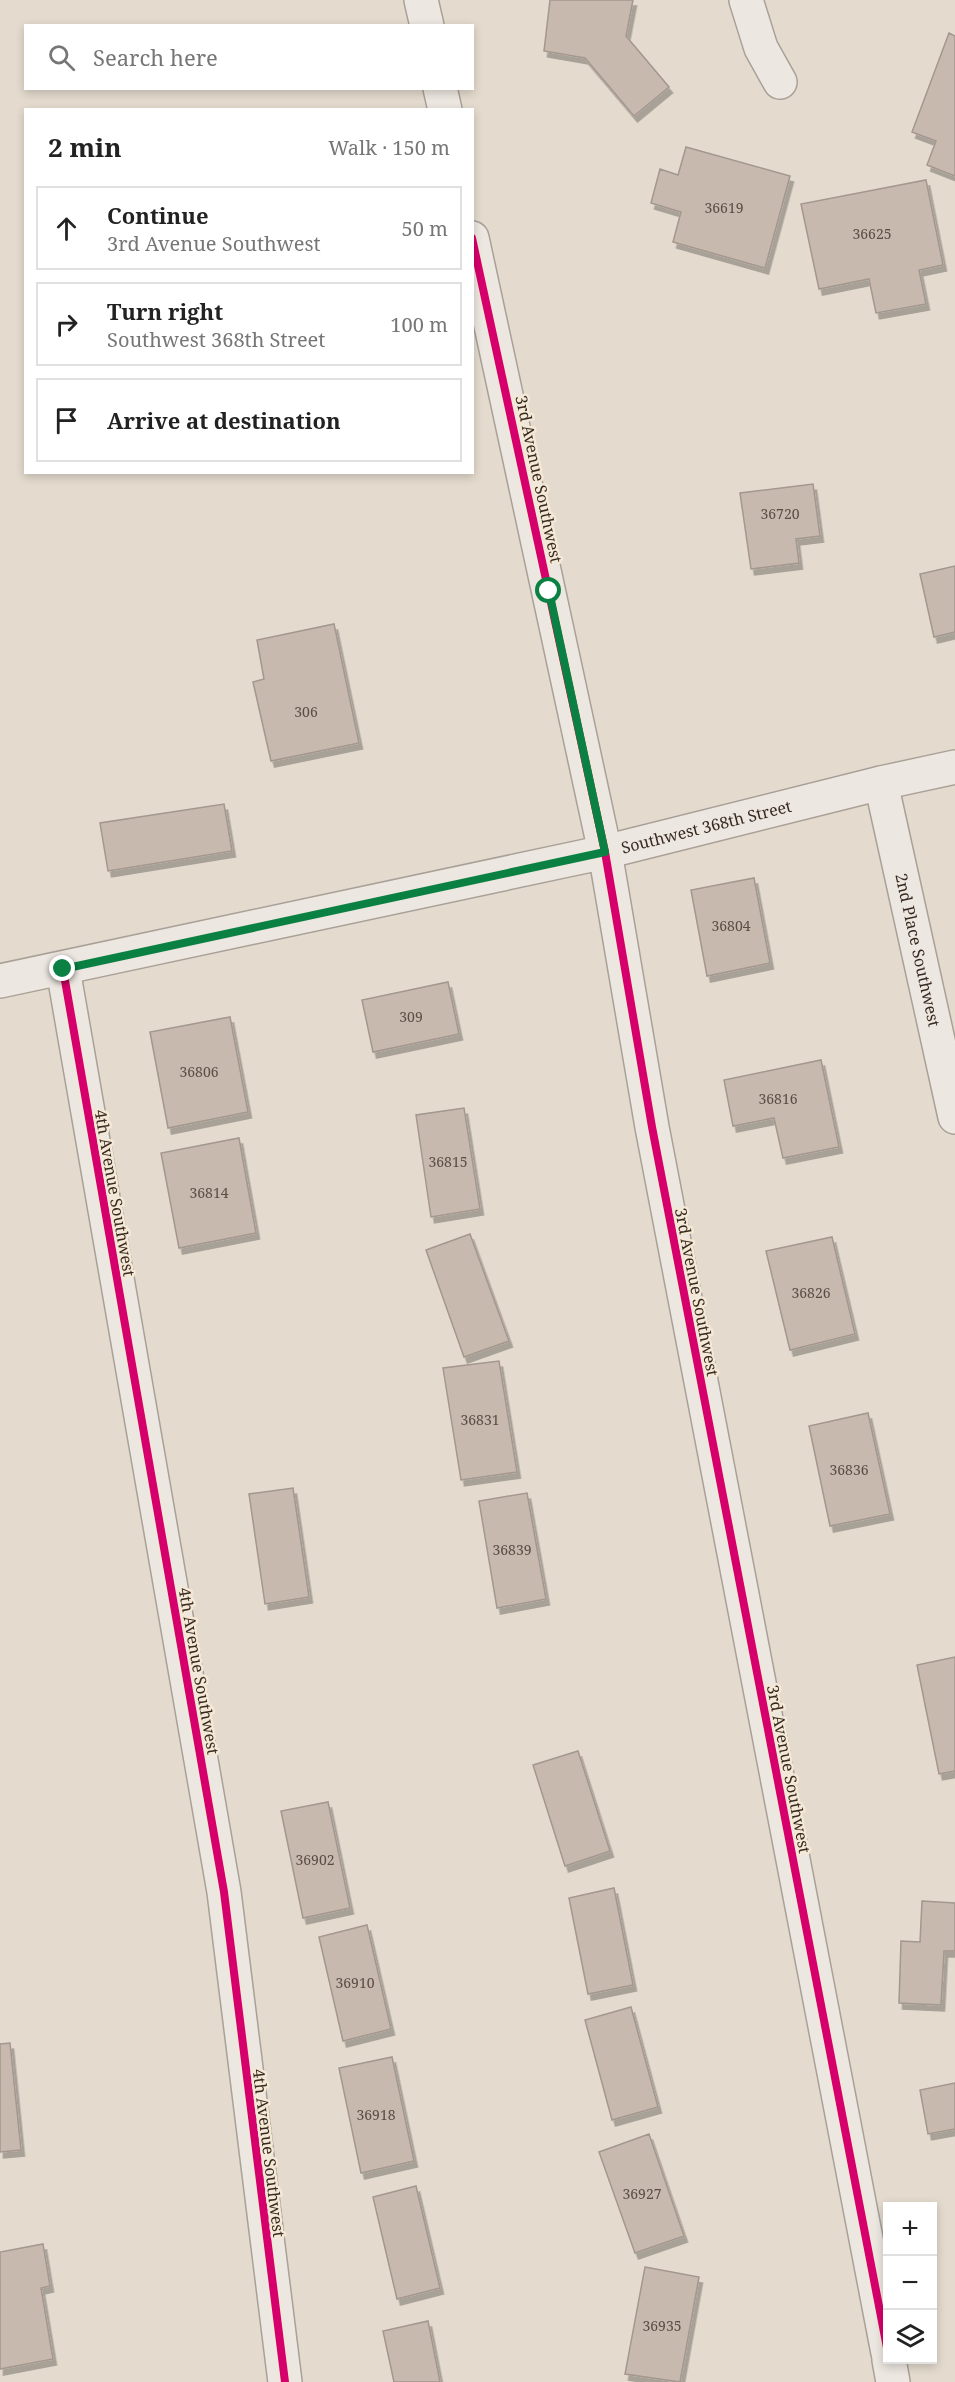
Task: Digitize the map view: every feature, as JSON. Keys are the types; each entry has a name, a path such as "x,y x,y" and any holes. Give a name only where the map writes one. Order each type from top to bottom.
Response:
{"street":[{"path":"421,0 427,24"},
{"path":"746,0 761,48 780,82"},
{"path":"440,90 445,108"},
{"name":"3rd Avenue Southwest","path":"474,247 605,852 652,1127 883,2327"},
{"name":"Southwest 368th Street","path":"0,981 605,852 955,766"},
{"name":"2nd Place Southwest","path":"881,783 955,1117"},
{"name":"4th Avenue Southwest","path":"63,969 224,1892 285,2382"},
{"path":"890,2364 893,2382"}],"building":[{"path":"550,0 633,0 626,36 669,87 634,116 585,58 544,51"},
{"path":"949,33 955,36 955,176 927,165 936,141 912,132"},
{"path":"686,147 790,176 765,268 673,242 681,212 651,203 660,169 678,175"},
{"path":"926,180 943,265 919,270 926,304 876,313 869,279 819,289 801,204"},
{"path":"813,484 820,536 796,539 799,563 751,569 740,493"},
{"path":"955,566 955,632 934,637 920,574"},
{"path":"334,624 359,743 271,761 253,682 264,679 257,640"},
{"path":"224,804 232,851 108,871 100,823"},
{"path":"754,878 770,963 707,976 691,890"},
{"path":"448,982 459,1034 373,1052 362,1000"},
{"path":"230,1017 248,1112 168,1128 150,1032"},
{"path":"821,1060 839,1147 783,1158 774,1118 733,1126 724,1080"},
{"path":"464,1108 480,1209 431,1217 416,1115"},
{"path":"239,1138 256,1233 179,1248 161,1153"},
{"path":"470,1234 509,1341 464,1357 426,1250"},
{"path":"832,1237 855,1334 790,1350 766,1251"},
{"path":"499,1361 517,1472 461,1480 443,1368"},
{"path":"868,1413 890,1514 830,1526 809,1426"},
{"path":"293,1488 309,1597 265,1604 249,1494"},
{"path":"527,1493 546,1599 497,1608 479,1501"},
{"path":"955,1657 955,1771 939,1774 917,1665"},
{"path":"578,1751 610,1851 565,1866 533,1765"},
{"path":"328,1802 350,1908 303,1918 281,1811"},
{"path":"614,1888 633,1985 588,1994 569,1898"},
{"path":"922,1901 955,1903 955,1951 944,1951 941,2005 899,2003 901,1941 920,1942"},
{"path":"367,1925 391,2029 343,2041 319,1937"},
{"path":"631,2007 658,2107 612,2120 585,2020"},
{"path":"10,2043 21,2150 0,2152 0,2044"},
{"path":"392,2057 414,2161 361,2173 339,2068"},
{"path":"955,2083 955,2129 928,2134 920,2090"},
{"path":"649,2134 684,2236 635,2253 599,2152"},
{"path":"416,2186 440,2288 397,2299 373,2197"},
{"path":"43,2244 50,2286 41,2288 53,2359 0,2369 0,2252"},
{"path":"645,2267 699,2277 680,2382 625,2374"},
{"path":"428,2321 440,2382 394,2382 383,2331"}],"cycle path":[{"path":"474,247 605,852 652,1127 883,2327"},
{"path":"63,969 224,1892 285,2382"}],"route":[{"path":"63,969 605,852 549,591"}]}
